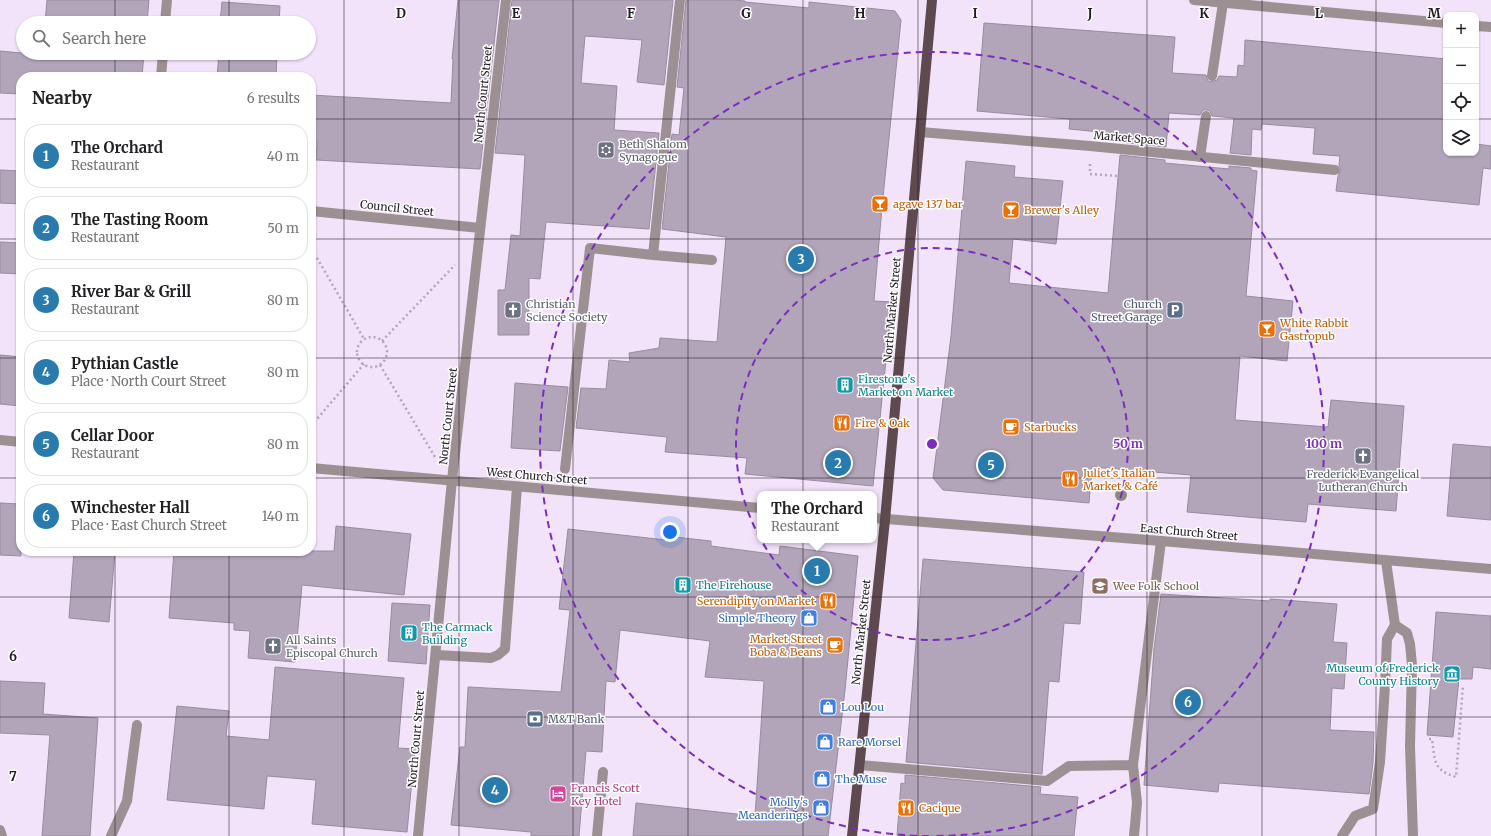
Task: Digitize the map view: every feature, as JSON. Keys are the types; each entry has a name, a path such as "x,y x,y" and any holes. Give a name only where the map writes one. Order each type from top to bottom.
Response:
{"main road":[{"name":"North Market Street","path":"852,836 885,520 932,0"}],"street":[{"path":"166,16 167,0"},
{"name":"North Court Street","path":"418,836 452,480 506,0"},
{"path":"653,255 680,0"},
{"path":"1194,0 1443,23"},
{"path":"1212,76 1223,3"},
{"path":"1479,26 1491,27"},
{"path":"161,72 162,60"},
{"path":"1200,157 1206,116"},
{"name":"Market Space","path":"920,132 1090,146 1335,170"},
{"name":"Council Street","path":"316,212 480,228"},
{"path":"565,469 590,248 712,260"},
{"path":"0,440 16,442"},
{"name":"West Church Street","path":"316,468 757,508"},
{"path":"436,655 491,658 498,655 505,649 517,487"},
{"path":"877,519 885,520"},
{"name":"East Church Street","path":"885,520 1161,541 1491,569"},
{"path":"1134,836 1137,803 1133,765 1161,541"},
{"path":"1342,836 1355,816 1373,809 1380,762 1387,639 1395,625 1386,561"},
{"path":"1395,625 1406,633 1410,644 1412,665 1410,746 1413,836"},
{"path":"111,836 127,801 137,725"},
{"path":"860,765 1047,781 1069,766 1133,765"},
{"path":"597,836 603,772"},
{"path":"0,830 2,836"}],"path":[{"path":"1090,146 1090,174 1118,176"},
{"path":"316,256 364,339"},
{"path":"382,341 455,265"},
{"path":"368,337 377,337 382,341 388,350 386,359 380,365 372,367 364,364 358,357 357,349 361,341 364,339 368,337"},
{"path":"316,420 364,364"},
{"path":"380,365 437,459"},
{"path":"1426,739 1432,739 1434,756 1438,767 1445,774 1456,777 1463,686"}],"building":[{"path":"47,0 149,0 148,16 46,16"},
{"path":"458,0 499,0 480,169 316,160 316,95 451,103 452,59"},
{"path":"512,0 673,0 664,85 637,82 642,40 585,36 581,83 617,86 614,130 659,133 649,229 546,222 540,279 529,278 529,335 498,335 498,290 505,290 511,235 520,236 525,155 495,153"},
{"path":"686,0 734,0 809,8 809,2 895,11 901,20 874,301 892,302 873,486 745,474 747,458 665,452 667,437 576,428 581,388 606,389 609,360 630,362 629,353 659,348 660,338 717,342 726,237 662,229 672,134 679,135 684,88 677,87"},
{"path":"222,2 280,6 279,16 221,16"},
{"path":"984,23 1175,37 1172,73 1206,75 1208,81 1211,82 1217,80 1219,76 1237,77 1238,65 1244,66 1245,40 1443,59 1443,156 1479,156 1479,144 1491,146 1491,169 1483,168 1479,205 1336,191 1338,176 1341,170 1339,165 1340,156 1313,154 1315,128 1262,124 1261,130 1252,129 1251,155 1230,153 1234,118 1212,116 1210,111 1207,110 1203,110 1200,115 1169,113 1166,147 1121,142 1121,134 1069,129 1070,119 977,111"},
{"path":"0,51 16,53 16,60 143,60 142,72 16,72 16,94 0,93"},
{"path":"218,60 277,60 276,72 217,72"},
{"path":"1120,155 1165,160 1165,163 1229,169 1229,166 1251,168 1251,170 1257,171 1246,296 1293,301 1287,361 1240,356 1235,420 1328,427 1331,400 1404,406 1396,511 1308,504 1306,522 1187,512 1191,475 1092,467 1089,503 943,490 933,478 951,336 966,161 1015,166 1014,177 1063,181 1056,244 1013,239 1009,283 1108,293"},
{"path":"0,170 16,171 16,204 0,203"},
{"path":"0,242 16,243 16,274 0,273"},
{"path":"0,355 16,357 16,406 0,404"},
{"path":"515,383 568,387 560,451 511,448"},
{"path":"1453,444 1491,447 1491,520 1447,516"},
{"path":"0,503 16,504 16,556 0,555"},
{"path":"336,526 411,534 404,595 302,585 295,662 248,658 250,631 234,630 234,623 169,618 174,556 316,556 316,551 334,551"},
{"path":"568,529 666,540 666,536 711,541 711,546 779,555 780,546 858,556 845,690 828,836 633,836 636,803 755,816 764,681 705,677 710,641 620,630 615,682 606,681 602,752 586,751 579,836 531,836 531,832 451,825 460,747 465,747 468,687 561,692 570,610 559,609"},
{"path":"74,556 115,556 109,622 69,618"},
{"path":"923,559 1084,572 1080,624 1064,623 1059,682 1049,681 1042,774 906,762"},
{"path":"1161,594 1337,604 1333,642 1347,643 1344,689 1332,688 1330,730 1374,732 1373,763 1369,794 1219,783 1218,792 1144,785 1154,649"},
{"name":"The Carmack Building","path":"392,603 430,605 426,664 388,661"},
{"name":"Museum of Frederick County History","path":"1436,612 1491,616 1491,669 1473,667 1472,679 1459,679 1453,737 1427,735"},
{"path":"275,667 404,678 398,748 415,749 407,832 312,824 316,780 267,776 264,809 167,800 177,706 229,711 226,736 269,740"},
{"path":"0,681 45,683 43,714 98,718 90,836 42,836 50,735 0,733"},
{"path":"905,775 1041,787 1040,794 1078,797 1074,836 897,836 901,783 905,784"}],"place":[{"name":"Beth Shalom Synagogue","path":"606,150"},
{"name":"agave 137 bar","path":"880,204"},
{"name":"Brewer's Alley","path":"1011,210"},
{"name":"River Bar & Grill","path":"801,259"},
{"name":"Christian Science Society","path":"513,310"},
{"name":"Church Street Garage","path":"1175,310"},
{"name":"White Rabbit Gastropub","path":"1267,329"},
{"name":"Firestone's Market on Market","path":"845,385"},
{"name":"Fire & Oak","path":"842,423"},
{"name":"Starbucks","path":"1011,427"},
{"name":"Frederick Evangelical Lutheran Church","path":"1363,456"},
{"name":"The Tasting Room","path":"838,463"},
{"name":"Cellar Door","path":"991,465"},
{"name":"Juliet's Italian Market & Café","path":"1070,479"},
{"name":"The Orchard","path":"817,571"},
{"name":"The Firehouse","path":"683,585"},
{"name":"Wee Folk School","path":"1100,586"},
{"name":"Serendipity on Market","path":"828,601"},
{"name":"Simple Theory","path":"809,618"},
{"name":"The Carmack Building","path":"409,633"},
{"name":"Market Street Boba & Beans","path":"835,645"},
{"name":"All Saints Episcopal Church","path":"273,646"},
{"name":"Museum of Frederick County History","path":"1452,674"},
{"name":"Winchester Hall","path":"1188,702"},
{"name":"Lou Lou","path":"828,707"},
{"name":"M&T Bank","path":"535,719"},
{"name":"Rare Morsel","path":"825,742"},
{"name":"The Muse","path":"822,779"},
{"name":"Pythian Castle","path":"495,790"},
{"name":"Francis Scott Key Hotel","path":"558,794"},
{"name":"Molly's Meanderings","path":"821,808"},
{"name":"Cacique","path":"906,808"}]}
